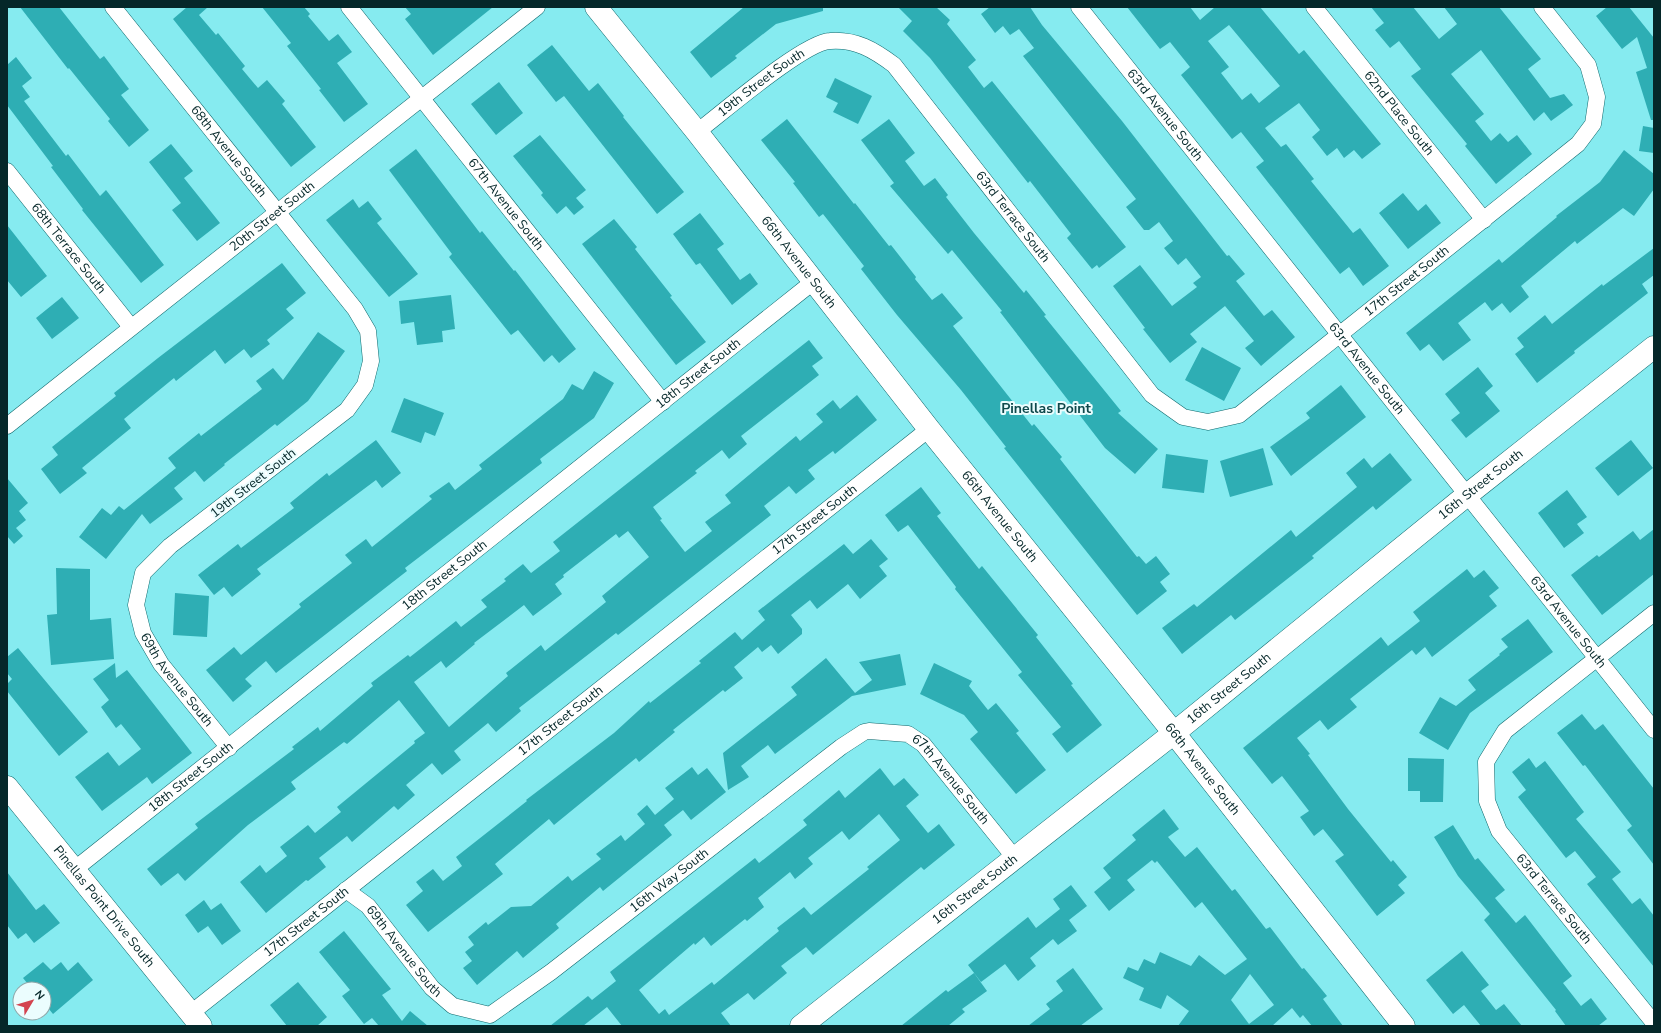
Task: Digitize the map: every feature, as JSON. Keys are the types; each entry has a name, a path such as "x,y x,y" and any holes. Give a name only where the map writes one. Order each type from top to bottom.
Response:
{"street":[{"name":"68th Avenue South","path":"113,7 355,309 368,331 371,361"},
{"name":"67th Avenue South","path":"349,7 663,402"},
{"name":"20th Street South","path":"7,426 277,211 537,7"},
{"name":"66th Avenue South","path":"596,7 697,132 929,429 1174,733 1404,1026"},
{"name":"63rd Avenue South","path":"1079,7 1654,730"},
{"name":"62nd Place South","path":"1314,7 1484,220"},
{"name":"17th Street South","path":"1184,417 1208,422 1239,415 1341,335 1578,144 1593,124 1597,97 1588,65 1542,7"},
{"name":"19th Street South","path":"697,132 802,51 829,40"},
{"name":"63rd Terrace South","path":"829,40 854,42 875,51 894,65 1152,395 1184,417"},
{"name":"68th Terrace South","path":"7,171 131,327"},
{"name":"18th Street South","path":"75,869 814,282"},
{"name":"16th Street South","path":"801,1026 1014,857 1174,733 1467,495 1654,347"},
{"name":"19th Street South","path":"136,605 143,573 170,546 347,410 365,385 371,361"},
{"name":"17th Street South","path":"196,1019 346,890 929,429"},
{"name":"69th Avenue South","path":"136,605 142,633 161,664 229,748"},
{"path":"1596,658 1654,613"},
{"name":"63rd Terrace South","path":"1596,658 1505,731 1486,762 1487,801 1499,831 1654,1023"},
{"name":"67th Avenue South","path":"869,731 908,734 923,744 1014,857"},
{"name":"16th Way South","path":"464,1009 490,1015 551,972 841,747 864,732 869,731"},
{"name":"Pinellas Point Drive South","path":"7,788 75,869 196,1019"},
{"name":"69th Avenue South","path":"346,890 368,906 432,988 454,1006 464,1009"}],"building":[{"path":"20,7 59,7 100,59 104,56 129,89 121,95 149,130 129,147 108,121 110,119 69,68 68,69"},
{"path":"187,7 208,7 199,15 216,35 218,33 245,66 242,69 258,88 267,80 285,101 282,104 316,147 291,167 173,19"},
{"path":"262,7 304,7 310,14 308,16 329,41 338,34 352,52 337,63 368,104 344,122 319,90 321,89 287,46 291,43"},
{"path":"405,7 493,7 433,55 405,19 411,14"},
{"path":"744,7 823,7 823,11 776,24 735,56 737,58 711,78 690,52"},
{"path":"898,7 936,7 950,20 947,24 976,60 968,67 984,88 992,81 1126,247 1099,268 1097,265 1092,269 1067,238 1071,234 1030,181 1028,183 930,58 903,31 912,21"},
{"path":"990,7 1030,7 1042,25 1122,121 1227,256 1229,255 1245,274 1236,281 1264,316 1272,310 1295,337 1261,366 1245,348 1254,341 1225,306 1190,334 1197,342 1170,363 1143,329 1145,328 1113,286 1140,265 1172,306 1197,287 1193,283 1201,277 1186,258 1178,265 1164,248 1173,241 1159,222 1149,230 1144,230 1126,207 1136,199 1023,56 1034,48 1019,29 1010,35 1003,26 995,33 981,14"},
{"path":"1127,7 1190,7 1200,20 1215,7 1260,7 1299,54 1304,50 1381,144 1362,159 1354,150 1344,158 1337,148 1327,156 1312,137 1320,130 1299,103 1265,128 1281,147 1286,144 1314,179 1311,181 1353,233 1360,228 1389,266 1363,286 1349,267 1340,274 1256,167 1264,161 1241,132 1232,139 1181,75 1190,67 1170,42 1160,49","holes":["1229,25 1280,86 1259,103 1251,93 1242,100 1221,73 1229,67 1208,41"]},
{"path":"1371,7 1413,7 1439,39 1457,24 1444,7 1499,7 1541,59 1528,69 1550,98 1564,94 1573,105 1551,121 1544,112 1534,121 1481,50 1451,74 1484,114 1475,121 1491,141 1500,133 1508,142 1517,135 1532,154 1496,184 1465,146 1467,144 1411,76 1421,69 1399,41 1390,48 1375,30 1384,23"},
{"path":"1607,7 1629,7 1654,38 1654,120 1651,120 1636,72 1647,68 1637,37 1622,49 1596,16"},
{"path":"552,45 589,91 598,83 624,116 623,117 684,192 657,214 564,96 556,102 527,65"},
{"path":"16,57 32,78 22,86 30,97 24,101 66,156 68,154 100,196 106,190 164,265 141,283 82,210 83,209 51,167 53,166 7,105 7,65"},
{"path":"835,78 872,96 858,124 833,112 838,103 826,97"},
{"path":"499,82 523,113 496,135 471,104"},
{"path":"787,119 854,204 855,203 889,246 891,245 932,300 942,293 963,318 953,326 1032,426 1034,424 1062,457 1060,459 1137,557 1139,556 1146,564 1156,556 1170,574 1160,582 1167,591 1137,615 1004,448 1006,447 961,390 897,315 861,269 864,266 823,214 819,217 793,183 795,182 761,140"},
{"path":"889,119 915,153 905,161 924,186 935,178 948,195 946,197 974,233 1024,293 1026,290 1046,315 1044,316 1121,411 1118,413 1158,449 1135,474 1105,448 1000,312 1002,311 952,250 948,254 890,186 894,183 861,140"},
{"path":"1643,126 1654,128 1654,153 1639,151"},
{"path":"540,135 586,190 576,198 584,207 574,215 566,206 557,214 541,195 543,193 513,156"},
{"path":"171,144 193,171 184,178 220,223 197,241 172,210 181,203 149,162"},
{"path":"416,149 480,233 482,231 514,271 515,270 576,349 559,363 552,355 544,362 518,330 511,335 449,257 452,254 389,170"},
{"path":"1624,150 1654,174 1654,189 1634,216 1623,208 1577,244 1575,241 1521,286 1529,297 1510,313 1502,303 1492,311 1485,302 1458,323 1471,340 1443,361 1429,344 1420,351 1406,333 1499,259 1502,263 1557,217 1556,216 1600,182"},
{"path":"1403,193 1418,211 1426,204 1441,223 1408,249 1379,213"},
{"path":"353,199 359,208 368,201 382,219 377,223 418,274 389,297 326,220"},
{"path":"700,213 724,244 717,249 740,280 750,273 758,284 732,305 700,263 696,265 673,234"},
{"path":"614,219 637,247 635,249 672,296 670,297 706,342 676,365 582,244"},
{"path":"7,225 47,276 21,297 7,280"},
{"path":"1654,248 1654,275 1642,284 1648,293 1574,351 1575,353 1537,383 1515,354 1524,347 1517,338 1545,315 1552,324 1602,284 1603,286"},
{"path":"282,263 306,293 286,309 294,318 267,340 270,344 251,358 244,349 225,364 215,350 176,381 174,378 124,419 131,428 82,468 87,473 60,494 41,469 58,455 52,447 116,396 114,393"},
{"path":"451,295 455,329 442,331 443,342 417,345 414,322 401,324 399,301"},
{"path":"62,297 79,318 52,339 36,318"},
{"path":"318,332 345,351 308,401 277,426 275,424 224,464 225,465 204,482 195,471 174,488 183,499 150,524 142,514 106,559 79,537 102,508 111,515 119,506 124,510 176,468 168,458 199,433 201,436 262,389 256,381 273,368 283,380"},
{"path":"809,340 823,358 812,366 819,375 741,436 747,444 729,459 722,450 695,471 697,473 653,507 662,519 660,520 685,552 712,531 705,522 731,503 725,495 796,436 800,441 823,422 816,414 833,400 840,409 857,395 877,420 835,454 833,451 808,470 815,479 796,494 789,486 764,506 771,515 618,635 616,633 519,708 521,711 496,732 488,723 454,751 461,760 442,775 432,763 406,785 415,795 398,810 394,806 352,842 347,836 319,858 326,867 308,881 306,880 266,913 240,882 260,865 266,873 287,856 280,847 308,825 315,833 341,812 337,807 415,743 414,741 425,733 399,700 347,744 344,742 291,782 296,789 248,825 185,881 178,873 161,886 147,869 198,828 195,824 294,749 292,747 318,727 320,731 373,686 371,683 408,655 410,657 456,621 461,627 487,607 481,600 506,581 504,579 523,564 531,573 560,551 553,542","holes":["628,531 649,557 602,596 606,602 545,651 541,645 506,673 508,676 449,727 414,682 441,661 446,668 475,644 474,643 524,605 533,616 562,594 555,584 564,577 563,575 616,534 619,538"]},
{"path":"1202,347 1241,368 1224,401 1185,380"},
{"path":"1478,367 1493,386 1485,393 1500,411 1466,438 1451,420 1460,413 1445,394"},
{"path":"594,371 614,383 594,418 540,459 542,463 405,568 407,571 276,673 266,661 245,679 252,686 233,702 206,670 234,647 241,655 301,607 299,604 352,563 345,555 366,539 372,547 432,499 429,496 449,482 455,490 482,469 479,465 563,399 572,384 583,390"},
{"path":"1341,385 1366,417 1291,476 1270,447 1310,418 1306,413"},
{"path":"404,398 444,413 435,436 425,432 421,443 391,432"},
{"path":"376,440 401,473 382,488 376,480 257,569 261,574 232,597 224,587 214,595 198,575 238,544 241,548 294,508 290,503 327,473 329,476"},
{"path":"1631,440 1653,468 1618,496 1595,468"},
{"path":"1263,448 1273,485 1230,497 1220,461"},
{"path":"1390,453 1412,480 1376,510 1373,506 1312,556 1314,558 1235,620 1231,615 1182,654 1162,628 1194,604 1197,607 1291,530 1296,537 1357,487 1346,473 1364,458 1372,468"},
{"path":"1166,454 1208,460 1204,493 1162,488"},
{"path":"7,478 28,503 19,511 26,520 16,528 23,536 14,544 7,536"},
{"path":"921,487 941,513 937,516 979,569 982,566 1038,635 1036,637 1073,684 1071,685 1102,725 1067,753 1052,734 1061,727 1018,675 1022,672 955,589 956,587 908,525 898,532 885,515"},
{"path":"1567,490 1587,517 1577,524 1584,533 1564,548 1538,513"},
{"path":"1654,529 1654,574 1602,615 1571,575 1597,555 1599,557 1633,531 1640,540"},
{"path":"871,539 888,559 879,566 887,576 860,599 848,584 817,609 810,600 791,615 802,629 802,634 778,654 771,645 762,652 758,647 734,667 743,678 725,692 723,690 673,730 675,732 639,762 636,758 554,825 549,819 495,864 503,874 428,932 406,905 423,891 416,882 433,869 443,881 462,866 456,857 527,801 526,800 614,733 649,701 650,703 701,663 699,661 735,632 742,640 765,620 758,611 844,544 853,554"},
{"path":"56,568 90,569 90,620 111,618 114,659 51,665 47,615 57,614"},
{"path":"1467,569 1474,578 1484,570 1499,588 1489,596 1497,606 1432,657 1425,647 1416,655 1412,650 1350,699 1357,707 1328,730 1320,720 1297,738 1310,754 1308,755 1348,809 1391,862 1393,860 1407,877 1398,885 1405,893 1377,916 1335,861 1344,855 1323,829 1314,836 1300,817 1309,811 1282,776 1272,784 1243,748 1381,637 1388,646 1420,621 1413,612"},
{"path":"175,593 209,596 207,637 173,635"},
{"path":"1528,619 1553,652 1470,713 1448,750 1419,733 1440,697 1456,706 1476,690 1468,680 1508,647 1501,639"},
{"path":"18,648 88,732 59,756 7,691 7,684 12,679 7,673 7,657"},
{"path":"900,654 906,685 852,696 775,754 768,745 741,766 749,777 728,790 723,753 797,695 791,687 826,658 855,693 872,680 859,662"},
{"path":"115,663 116,678 127,670 192,753 152,784 147,777 102,811 75,777 108,752 119,766 141,749 121,724 116,728 101,707 109,700 93,679"},
{"path":"934,663 972,681 969,686 988,710 996,703 1019,731 1016,733 1046,770 1016,794 970,739 978,732 964,715 920,694"},
{"path":"1582,714 1595,730 1603,724 1654,789 1654,865 1627,830 1632,826 1585,765 1583,766 1557,733"},
{"path":"1408,758 1444,759 1443,802 1420,802 1420,791 1408,791"},
{"path":"1529,758 1536,768 1545,761 1584,812 1576,819 1621,872 1612,879 1632,904 1640,898 1654,916 1654,967 1587,884 1596,877 1575,851 1566,858 1518,797 1526,790 1512,772"},
{"path":"692,767 698,775 707,768 726,792 691,820 683,810 664,825 672,835 603,891 600,887 556,924 559,928 523,958 517,951 477,985 463,968 472,961 465,952 474,945 468,937 486,922 488,925 511,907 531,906 568,876 572,881 601,859 596,854 621,835 625,841 645,824 637,814 647,805 655,815 674,799 665,788"},
{"path":"880,768 894,786 904,778 919,795 906,806 928,833 939,824 955,845 924,870 921,867 813,955 806,947 781,966 787,973 754,1000 748,993 721,1013 731,1026 622,1026 607,1007 583,1026 550,1026 588,996 592,1000 616,981 610,972 755,858 759,863 807,825 803,820 839,790 845,798","holes":["879,814 900,840 867,867 869,869 811,915 804,907 777,928 779,931 714,985 712,982 669,1015 665,1009 659,1014 639,990 694,943 695,945 704,937 711,946 745,919 747,921 764,907 758,898 790,872 795,879 813,864 808,858 842,831 849,840"]},
{"path":"1164,809 1179,829 1168,837 1185,857 1197,847 1232,891 1235,889 1266,929 1270,927 1302,969 1304,968 1327,996 1323,999 1343,1026 1312,1026 1303,1015 1300,1018 1292,1008 1272,1026 1178,1026 1189,1011 1167,995 1161,1009 1139,1000 1144,988 1123,978 1128,967 1138,971 1144,959 1155,964 1160,952 1191,966 1199,955 1225,975 1247,959 1202,902 1195,908 1157,861 1155,863 1152,860 1127,880 1135,890 1109,911 1094,892 1111,878 1103,868 1136,840 1132,835","holes":["1250,974 1274,1005 1249,1024 1231,1000"]},
{"path":"1453,825 1475,860 1478,858 1505,890 1495,898 1516,923 1525,915 1572,976 1563,983 1581,1006 1591,998 1607,1019 1598,1026 1566,1026 1555,1011 1556,1010 1484,920 1490,914 1458,876 1434,837"},
{"path":"7,872 36,910 44,904 60,923 34,943 26,933 18,939 7,925"},
{"path":"1071,885 1087,906 1069,920 1077,931 1058,945 1053,939 1030,958 1036,966 1018,981 1005,964 981,982 968,965 1028,917 1036,928 1060,909 1053,899"},
{"path":"204,900 211,910 221,903 241,931 222,945 208,926 198,933 185,915"},
{"path":"344,931 391,989 382,995 402,1021 410,1011 428,1026 379,1026 372,1018 364,1024 342,996 350,990 319,952"},
{"path":"1462,951 1489,985 1481,991 1496,1010 1504,1004 1522,1026 1481,1026 1464,1005 1453,1014 1426,980"},
{"path":"43,962 51,970 61,962 68,971 78,962 93,980 53,1014 52,981 25,981 23,978"},
{"path":"1073,968 1103,1009 1080,1026 1028,1026 1050,1009 1046,1004 1063,991 1056,981"},
{"path":"974,973 987,991 962,1009 965,1012 948,1026 901,1026 946,990 948,992"},
{"path":"298,982 327,1017 317,1026 287,1026 270,1005"}],"district":[{"name":"Pinellas Point","path":"1046,408"}]}
